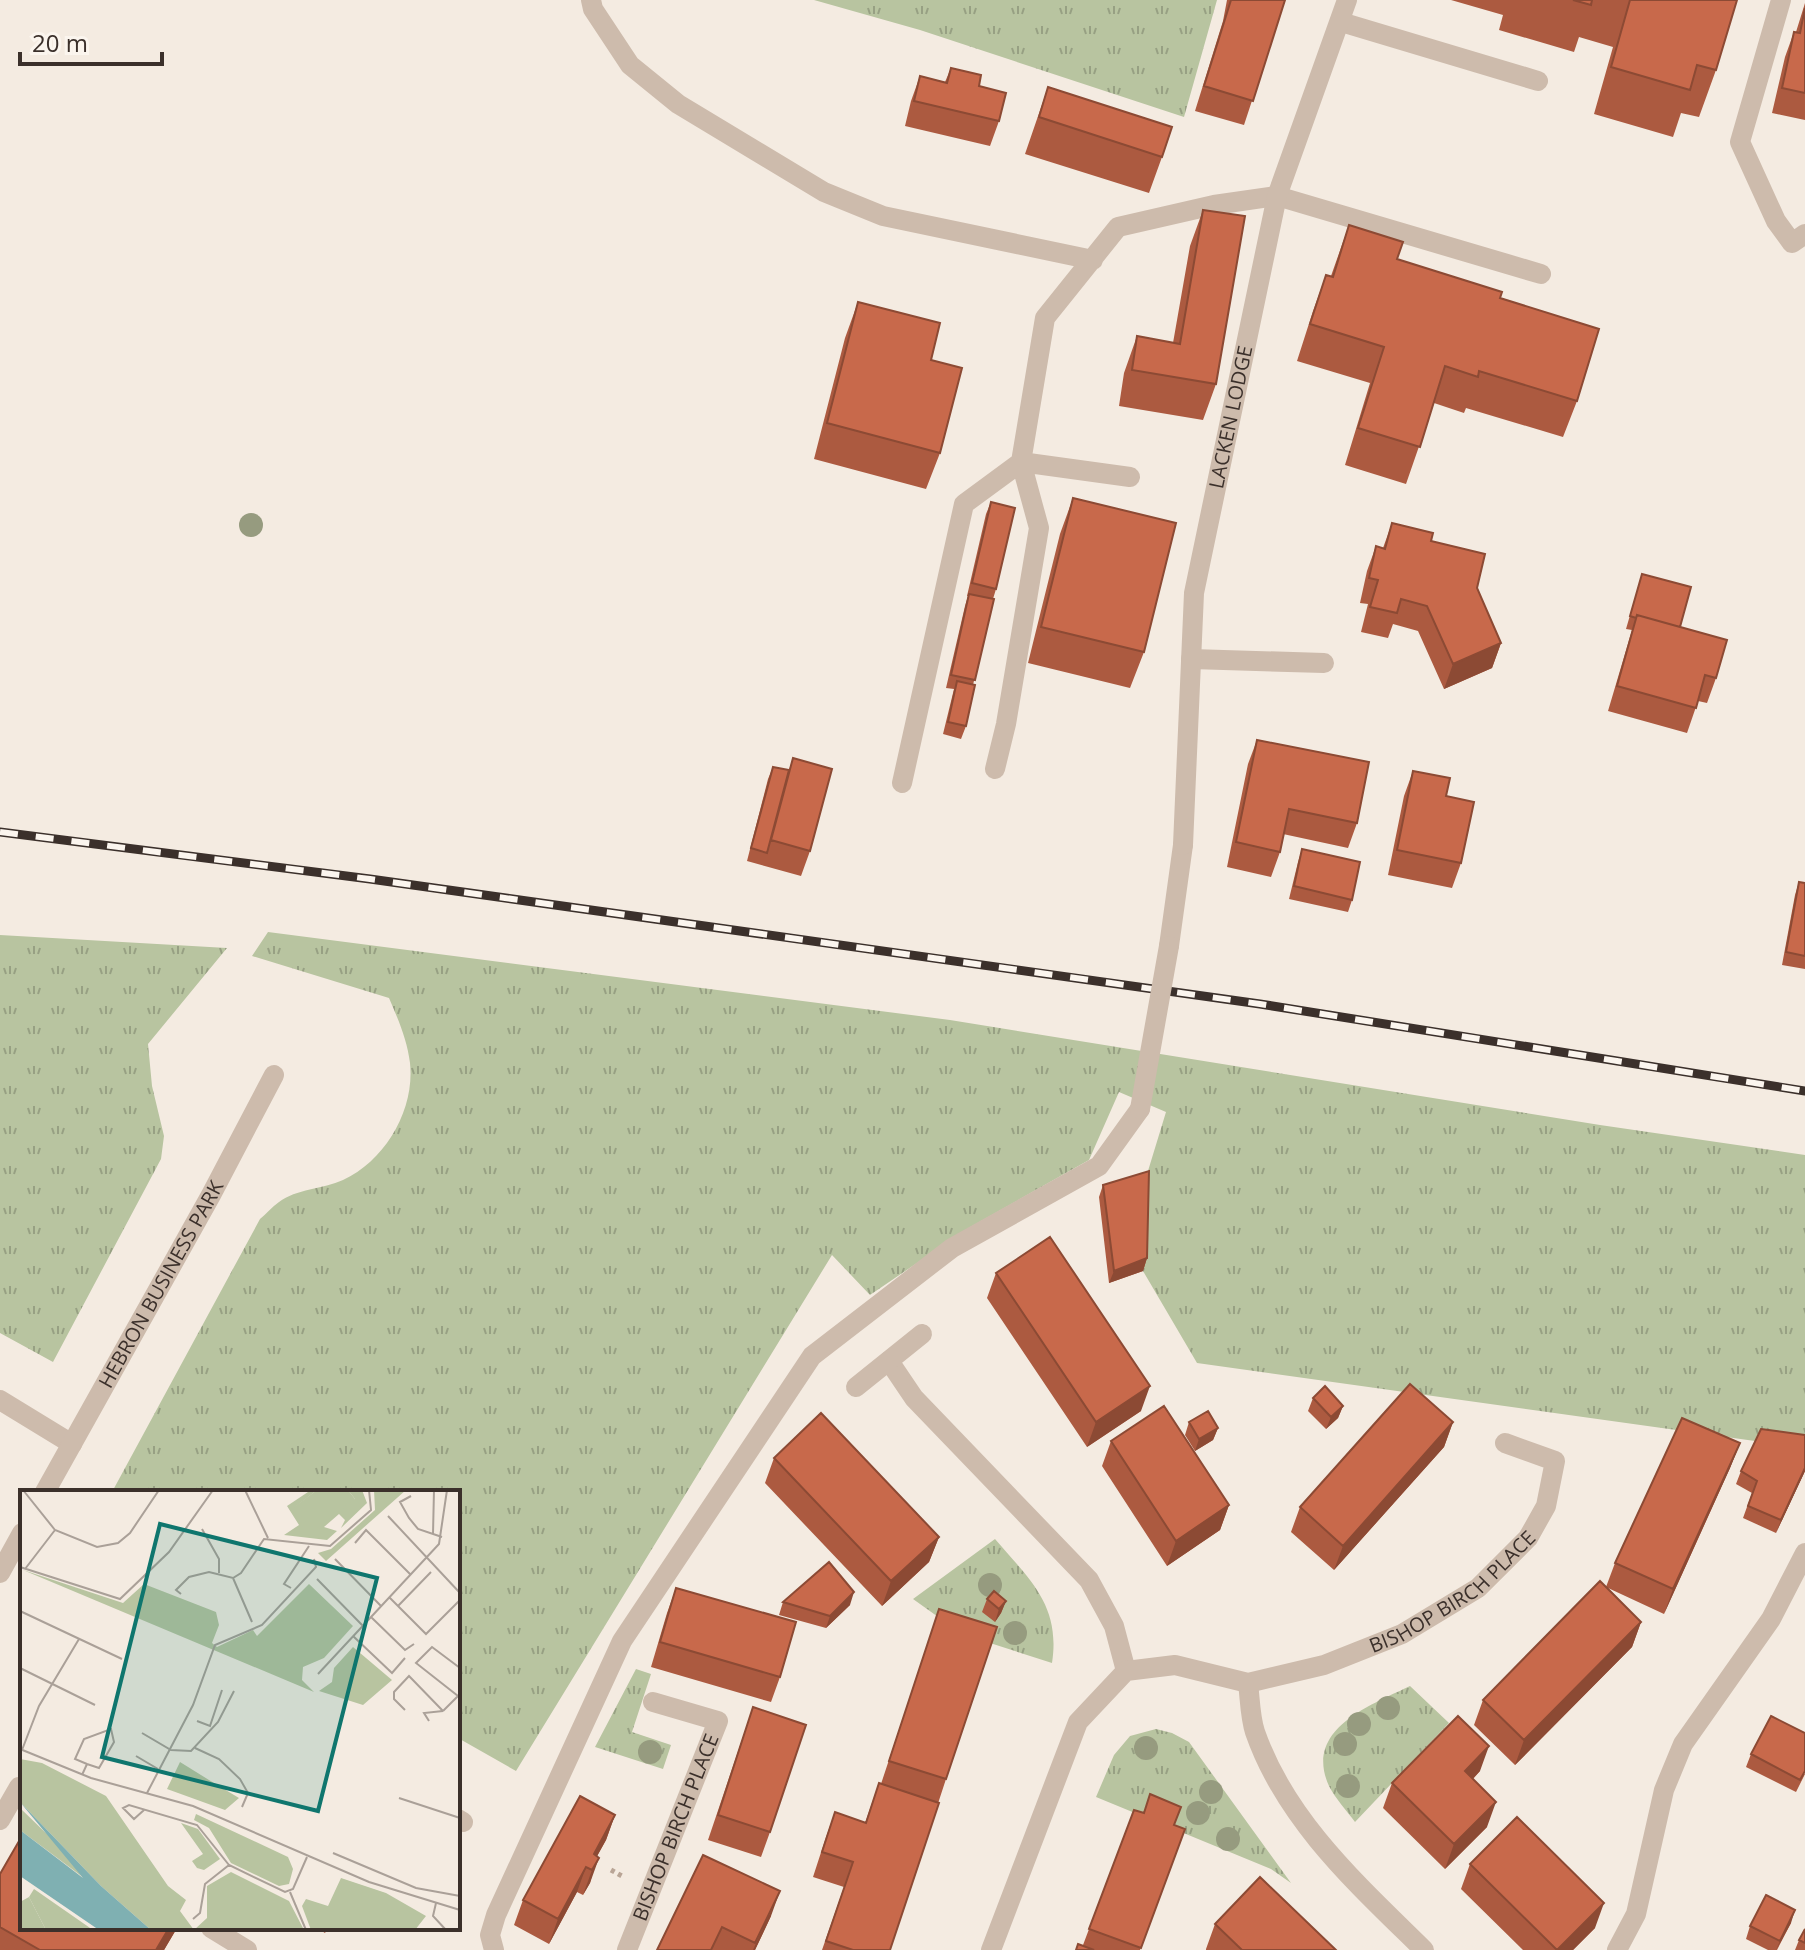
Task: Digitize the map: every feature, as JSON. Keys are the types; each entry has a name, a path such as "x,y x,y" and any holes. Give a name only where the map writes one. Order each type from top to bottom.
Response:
{"street":[{"path":"591,0 593,9 630,65 678,104 824,192 883,216 1093,260"},
{"name":"LACKEN LODGE","path":"494,1950 490,1935 496,1915 622,1641 812,1356 952,1248 1099,1166 1140,1109 1169,946 1183,845 1194,593 1277,196 1347,0"},
{"path":"1781,0 1740,142 1776,221 1792,243 1805,234"},
{"path":"1341,22 1538,81"},
{"path":"995,769 1006,724 1039,528 1021,462 1045,318 1118,227 1214,205 1277,196 1541,274"},
{"path":"902,783 964,504 1021,462 1130,477"},
{"path":"1191,659 1324,663"},
{"name":"HEBRON BUSINESS PARK","path":"46,1490 211,1195 274,1075"},
{"path":"856,1387 922,1334"},
{"path":"889,1361 914,1398 1089,1580 1114,1626 1126,1671 1078,1722 991,1950"},
{"path":"0,1400 72,1444"},
{"name":"BISHOP BIRCH PLACE","path":"1126,1671 1175,1665 1248,1683 1324,1665 1402,1634 1478,1588 1528,1538 1546,1506 1555,1461 1505,1443"},
{"path":"0,1573 20,1543"},
{"path":"1617,1950 1636,1914 1664,1790 1683,1744 1771,1619 1805,1553"},
{"path":"1248,1683 1253,1729 1278,1787 1340,1867 1424,1950"},
{"name":"BISHOP BIRCH PLACE","path":"627,1950 718,1721 653,1702"},
{"path":"0,1777 20,1788 0,1820"},
{"path":"214,1930 247,1950"}],"green space":[{"path":"814,0 1217,0 1184,117 920,30"},
{"path":"268,932 950,1020 1805,1155 1805,1448 1197,1363 1143,1271 1144,1184 1166,1112 1119,1092 1089,1160 967,1229 870,1295 832,1255 516,1771 460,1739 460,1490 113,1490 260,1219 286,1198 343,1180 372,1160 394,1131 408,1098 409,1054 389,998 252,956"},
{"path":"0,935 227,948 148,1044 152,1086 164,1136 161,1159 53,1362 0,1333"},
{"path":"995,1539 1040,1594 1047,1609 1054,1643 1052,1663 962,1634 913,1599"},
{"path":"636,1669 651,1674 632,1732 671,1745 663,1769 595,1747"},
{"path":"1410,1686 1449,1723 1355,1822 1329,1786 1323,1766 1325,1749 1333,1734 1345,1722"},
{"path":"1156,1729 1189,1742 1291,1883 1271,1869 1096,1797 1114,1755 1130,1736"}],"building":[{"path":"1231,0 1285,0 1253,101 1204,86"},
{"path":"1573,0 1592,0 1591,5"},
{"path":"1630,0 1737,0 1716,70 1697,65 1690,90 1611,67"},
{"path":"1805,8 1805,93 1782,88 1794,32 1800,33"},
{"path":"951,68 981,75 979,86 1006,93 999,121 914,101 920,76 947,83"},
{"path":"1048,87 1172,127 1162,157 1039,117"},
{"path":"1203,210 1245,216 1216,384 1132,370 1137,336 1180,344"},
{"path":"1349,225 1403,242 1397,259 1502,292 1500,298 1599,329 1577,401 1479,371 1478,377 1445,366 1420,447 1358,428 1384,347 1310,324 1326,275 1333,277"},
{"path":"858,302 940,323 931,360 962,368 940,453 827,423"},
{"path":"1073,498 1176,523 1144,652 1041,627"},
{"path":"991,502 1015,508 996,589 972,583"},
{"path":"1392,523 1433,533 1431,541 1485,554 1477,588 1501,643 1453,664 1427,606 1401,599 1397,613 1370,607 1378,580 1369,578 1376,546 1385,549"},
{"path":"1642,574 1691,587 1680,627 1637,615 1636,618 1630,616"},
{"path":"969,594 994,599 975,680 951,675"},
{"path":"1637,615 1727,640 1716,678 1705,675 1696,708 1617,686"},
{"path":"957,681 975,685 966,726 948,722"},
{"path":"1257,740 1369,762 1357,823 1289,809 1280,852 1236,842"},
{"path":"793,758 832,769 810,851 771,840"},
{"path":"773,767 789,770 767,853 751,848"},
{"path":"1413,771 1450,778 1446,796 1474,802 1461,863 1397,850"},
{"path":"1302,849 1360,862 1352,900 1294,886"},
{"path":"1799,882 1805,883 1805,956 1786,952"},
{"path":"1149,1171 1147,1258 1114,1271 1103,1185"},
{"path":"1050,1237 1150,1386 1096,1422 996,1273"},
{"path":"1410,1384 1453,1422 1343,1546 1300,1507"},
{"path":"1325,1386 1343,1406 1331,1417 1313,1398"},
{"path":"1164,1406 1229,1505 1176,1541 1111,1441"},
{"path":"1208,1411 1218,1428 1199,1439 1189,1422"},
{"path":"821,1413 939,1537 891,1581 774,1458"},
{"path":"1682,1418 1740,1443 1673,1589 1615,1563"},
{"path":"1761,1429 1805,1435 1805,1468 1781,1520 1748,1506 1757,1481 1741,1471"},
{"path":"829,1562 854,1592 830,1616 783,1602"},
{"path":"1600,1581 1641,1622 1524,1740 1483,1700"},
{"path":"676,1588 796,1622 780,1677 660,1642"},
{"path":"994,1591 1006,1601 999,1609 987,1599"},
{"path":"939,1609 997,1627 946,1779 889,1761"},
{"path":"753,1707 806,1725 770,1832 718,1815"},
{"path":"1458,1716 1489,1746 1465,1771 1496,1802 1454,1844 1392,1783"},
{"path":"1771,1716 1805,1733 1805,1771 1800,1780 1751,1754"},
{"path":"879,1783 939,1803 890,1950 853,1950 826,1941 853,1862 822,1852 835,1812 866,1823"},
{"path":"1150,1794 1181,1807 1174,1825 1185,1829 1141,1948 1089,1929 1134,1810 1144,1813"},
{"path":"580,1796 615,1815 594,1854 599,1858 592,1870 586,1867 558,1919 523,1900"},
{"path":"1517,1817 1604,1903 1557,1950 1470,1864"},
{"path":"20,1839 20,1930 168,1930 156,1950 40,1950 0,1927 0,1874"},
{"path":"703,1855 780,1891 755,1943 722,1927 711,1950 657,1950"},
{"path":"1260,1877 1336,1950 1242,1950 1215,1924"},
{"path":"1766,1895 1795,1910 1780,1941 1750,1926"},
{"path":"1805,1929 1805,1943 1799,1940"},
{"path":"1078,1944 1094,1950 1076,1950"}],"railway":[{"path":"0,832 370,879 1260,1004 1805,1091"}]}
